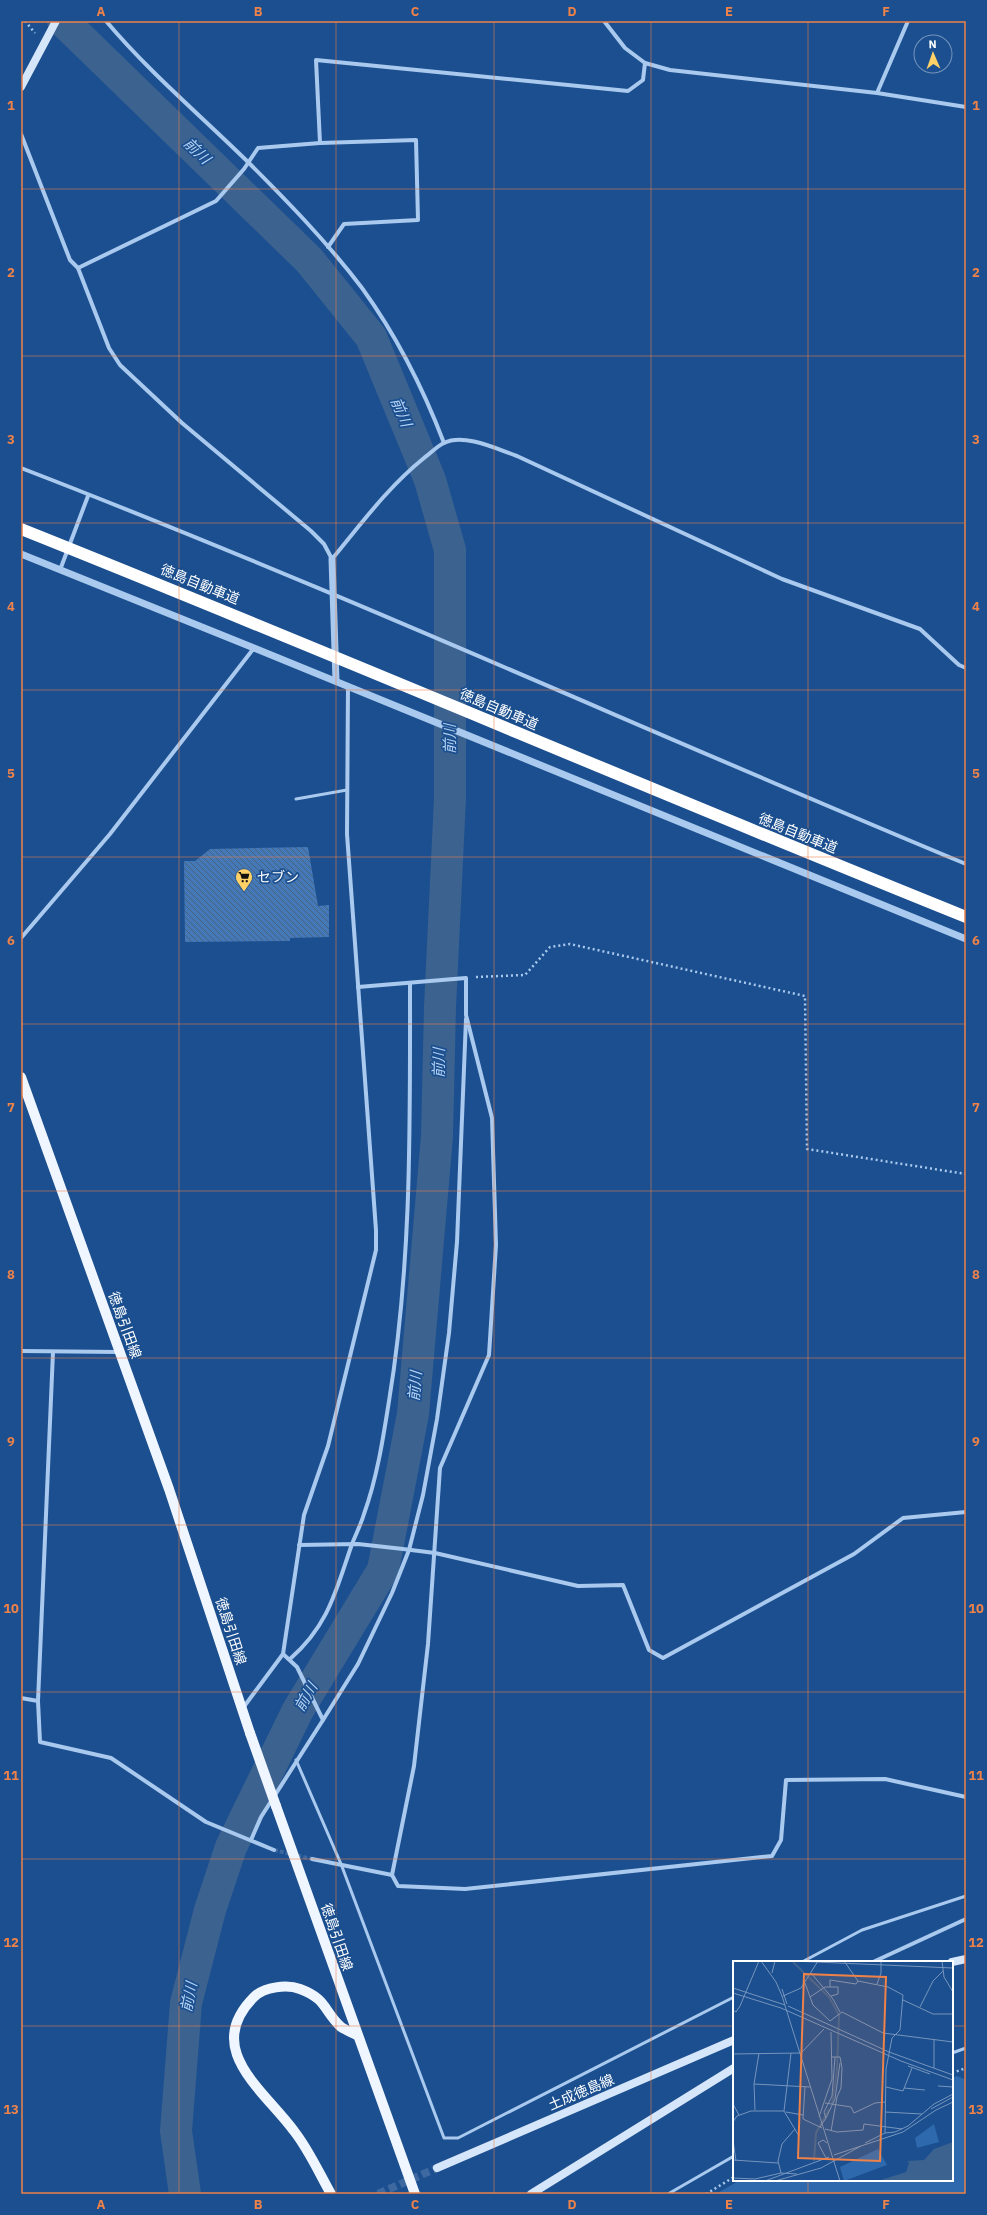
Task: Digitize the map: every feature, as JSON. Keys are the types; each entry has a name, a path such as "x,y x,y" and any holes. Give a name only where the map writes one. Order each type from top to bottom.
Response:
{"highway":[{"name":"徳島自動車道","path":"21,529 202,601 776,840 966,917"}],"main road":[{"path":"21,87 56,21"},
{"name":"徳島引田線","path":"21,1076 169,1489 250,1733 415,2194"},
{"path":"953,1962 966,1959"},
{"path":"331,2194 295,2132 246,2075 234,2042 234,2025 243,2008 257,1994 276,1987 298,1988 317,1996 342,2027 357,2035"},
{"name":"土成徳島線","path":"437,2168 733,2040"},
{"path":"531,2194 733,2069"}],"street":[{"path":"106,21 140,60 248,162 328,247 362,289 408,361 430,406 444,443"},
{"path":"604,21 625,48 645,63 670,70 877,93 966,107"},
{"path":"877,93 908,21"},
{"path":"320,143 316,60 628,91 643,80 645,63"},
{"path":"21,134 70,260 78,268 109,348 120,365 182,423 311,531 324,544 332,560 335,595 336,681"},
{"path":"78,268 216,201 244,169 258,148 320,143 416,140 418,220 344,224 328,247"},
{"path":"332,560 387,492 406,473 444,443 468,440 488,445 517,456 782,579 920,629 959,665 966,668"},
{"path":"21,468 427,633 966,864"},
{"path":"60,570 88,496"},
{"path":"21,554 336,681 472,738 966,939"},
{"path":"21,938 110,834 254,648"},
{"path":"242,1710 283,1654 304,1515 328,1446 376,1250 376,1230 347,834 348,686"},
{"path":"249,1840 261,1817 296,1760 358,1664 409,1550 427,1472 449,1333 458,1242 466,1015 464,978 358,987"},
{"path":"290,1659 308,1644 327,1612 345,1569 352,1544 364,1514 380,1455 395,1367 404,1288 410,1179 410,983"},
{"path":"466,1015 492,1118 496,1245 489,1355 440,1468 428,1644 414,1766 392,1875 398,1886 465,1889 772,1856 781,1840 786,1780 885,1779 966,1797"},
{"path":"21,1351 120,1352"},
{"path":"53,1352 38,1701 40,1742 111,1758 206,1822 274,1850"},
{"path":"299,1545 358,1544 403,1549 435,1553 578,1586 623,1585 649,1650 663,1658 854,1554 903,1518 966,1512"},
{"path":"283,1654 297,1667 323,1720"},
{"path":"21,1698 38,1701"},
{"path":"312,1859 392,1875"},
{"path":"875,1961 966,1918"}],"lane":[{"path":"296,799 347,790"},
{"path":"296,1760 340,1864 444,2138 458,2138 733,1998"},
{"path":"804,1961 862,1930 966,1896"},
{"path":"953,2053 966,2048"},
{"path":"668,2194 733,2157"}],"path":[{"path":"464,978 525,975 550,947 570,944 805,996 807,1149 966,1174"},
{"path":"953,2073 966,2068"},
{"path":"706,2194 733,2178"}],"shaded area":[{"path":"957,2076 966,2080 966,2194 716,2194 738,2181 953,2181 953,2078"}],"building":[{"path":"308,847 318,906 329,905 329,937 290,938 290,941 185,942 184,861 195,861 210,849"}],"waterway":[{"name":"前川","path":"63,21 309,260 371,337 430,480 450,550 450,798 440,1007 437,1136 413,1414 383,1570 298,1710 231,1847 210,1910 186,2003 176,2131 185,2194"}],"tunnel":[{"path":"274,1850 312,1859"},
{"path":"378,2194 437,2168"}],"place":[{"name":"セブン","path":"244,892"}]}
